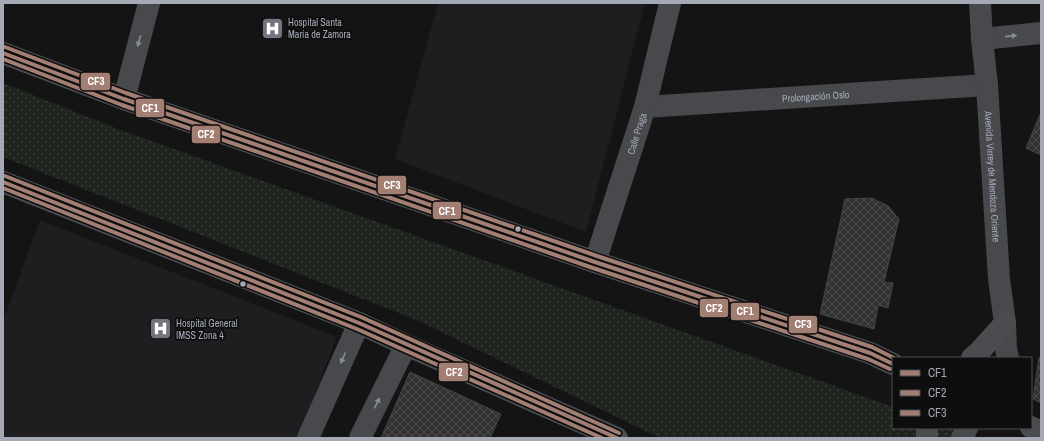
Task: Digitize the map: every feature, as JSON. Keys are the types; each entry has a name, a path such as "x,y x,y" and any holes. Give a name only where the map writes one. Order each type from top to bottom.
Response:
{"main road":[{"path":"3,53 124,99 594,262 870,353 892,364"},
{"path":"3,182 359,323 617,438"},
{"path":"973,357 1005,323"},
{"path":"1032,428 1041,432"}],"street":[{"path":"124,99 149,3"},
{"name":"Calle Praga","path":"594,262 645,107 670,3"},
{"name":"Avenida Virrey de Mendoza Oriente","path":"980,3 987,85 999,279 1005,323 1005,355"},
{"path":"982,39 1041,33"},
{"name":"Prolongación Oslo","path":"645,107 987,85"},
{"path":"308,438 359,323"},
{"path":"360,438 406,345"},
{"path":"962,438 966,429"}],"shaded area":[{"path":"438,3 645,3 586,232 395,159"},
{"path":"3,83 118,129 892,407 892,429 956,429 981,438 660,438 419,321 3,157"},
{"name":"Hospital General IMSS Zona 4","path":"40,220 337,337 298,438 3,438 3,321"}],"building":[{"path":"1041,112 1041,155 1026,148"},
{"path":"872,198 888,206 899,219 884,282 893,283 888,308 878,305 874,329 820,314 845,199"},
{"path":"1039,357 1041,357 1041,403 1033,399"},
{"path":"410,372 501,414 490,438 381,438"}],"transit line":[{"name":"CF3","path":"5,47 126,93 597,256 872,347 892,357"},
{"name":"CF1","path":"3,53 124,99 595,262 870,353 892,364"},
{"name":"CF2","path":"3,59 122,105 593,268 868,359 890,369"},
{"name":"CF3","path":"5,176 361,317 619,433"},
{"name":"CF1","path":"3,182 359,323 617,438"},
{"name":"CF2","path":"3,188 357,329 602,438"}],"place":[{"name":"Hospital Santa María de Zamora","path":"272,28"},
{"name":"Hospital General IMSS Zona 4","path":"160,329"}]}
